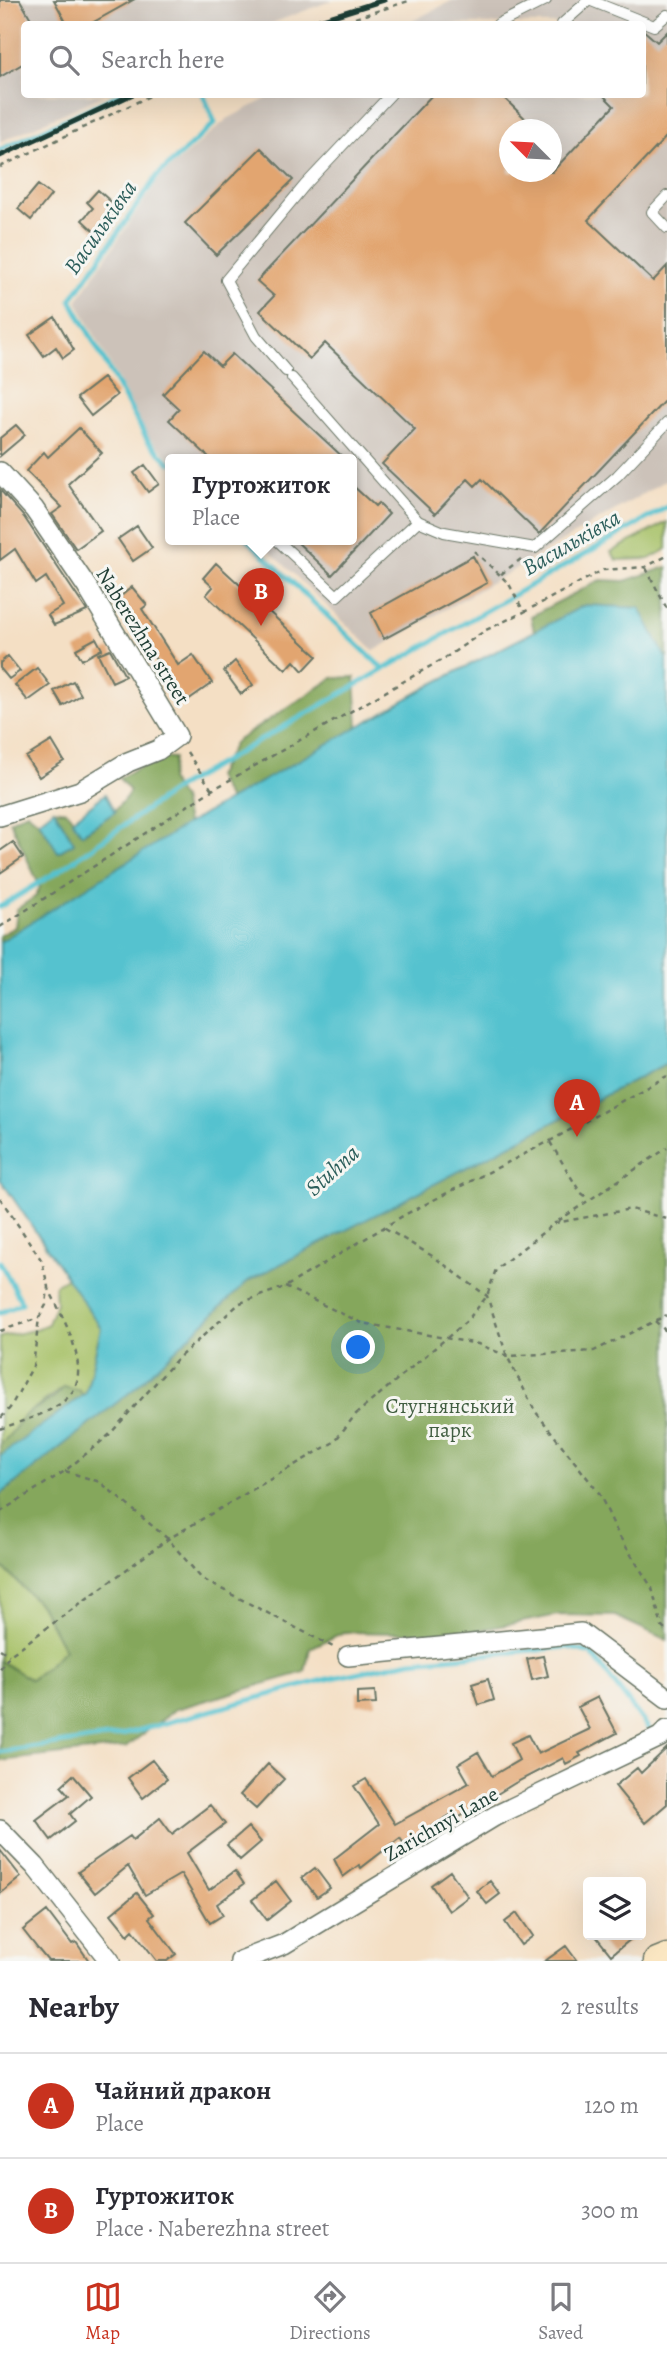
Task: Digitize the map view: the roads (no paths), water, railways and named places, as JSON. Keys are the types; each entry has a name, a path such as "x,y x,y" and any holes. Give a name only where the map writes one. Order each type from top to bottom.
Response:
{"street":[{"name":"Naberezhna street","path":"0,472 34,509 87,587 177,736 158,750 128,762 80,791 0,816"},
{"path":"348,1656 581,1633 667,1698"},
{"name":"Zarichnyi Lane","path":"240,1961 284,1944 495,1816 660,1737 667,1730"},
{"path":"0,1830 35,1866 110,1961"},
{"path":"657,1961 667,1957"}],"lane":[{"path":"504,21 546,0"},
{"path":"565,21 589,0 642,21"},
{"path":"646,23 654,26 667,15"},
{"path":"387,98 305,185 226,280 256,336 418,521 444,532 535,548 617,476 667,423"},
{"path":"667,196 652,212 667,228"},
{"path":"282,545 337,596 418,521"}],"water":[{"name":"Stuhna","path":"585,605 640,608 667,660 667,1063 248,1281 134,1389 0,1495 0,1456 86,1393 101,1328 0,1179 0,942 187,824 433,684"},
{"path":"105,794 115,812 82,834 72,820"},
{"path":"54,809 74,843 58,852 39,821"}],"waterway":[{"path":"0,150 111,98"},
{"name":"Васильківка","path":"165,458 148,441 71,300 158,175 215,123 205,98"},
{"path":"0,907 60,870 177,788 667,507"},
{"name":"Васильківка","path":"253,545 383,669"},
{"path":"0,1262 22,1303 0,1313"},
{"path":"0,1752 122,1735 323,1680 411,1661 567,1647 591,1653 649,1729"}],"railway":[{"path":"317,21 384,0"},
{"path":"0,156 124,98"}],"place":[{"name":"Гуртожиток","path":"261,626"},
{"name":"Чайний дракон","path":"577,1137"}],"park label":[{"name":"Стугнянський парк","path":"450,1418"}]}
